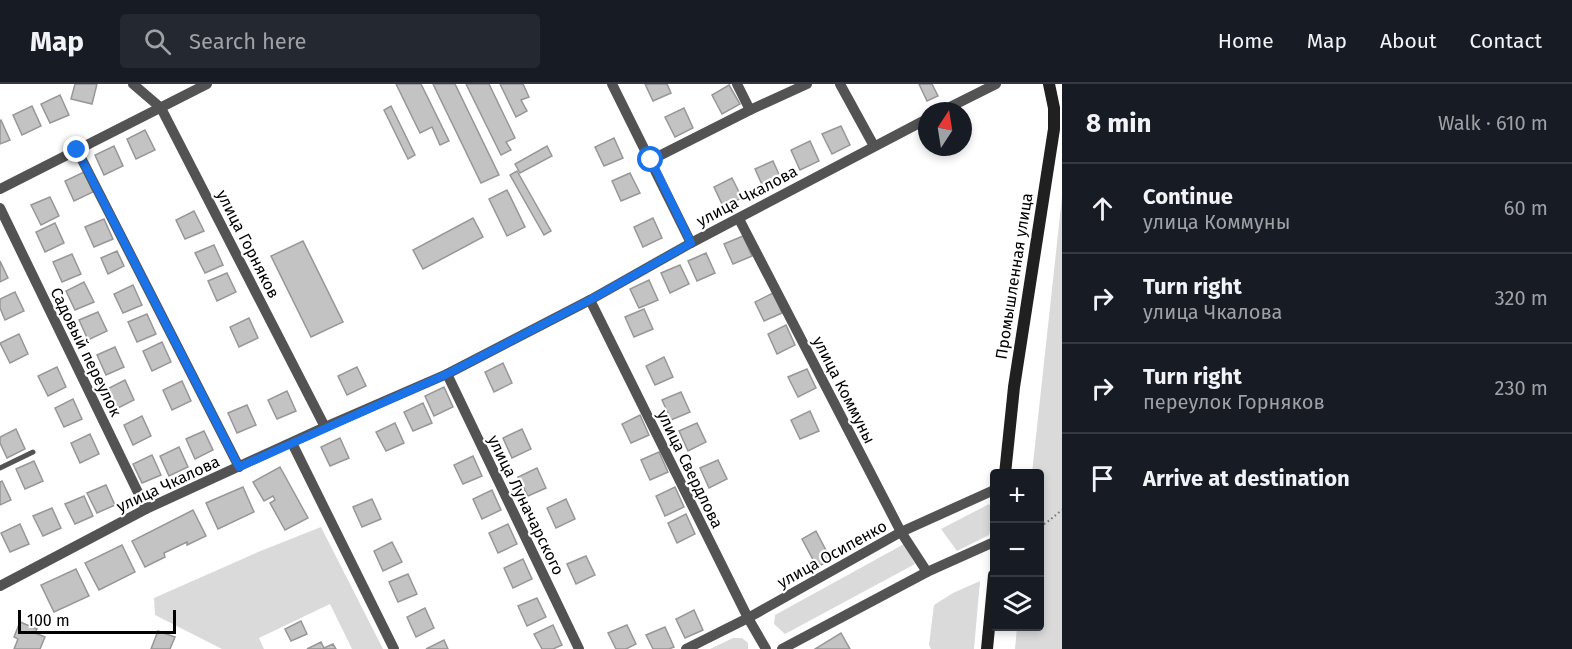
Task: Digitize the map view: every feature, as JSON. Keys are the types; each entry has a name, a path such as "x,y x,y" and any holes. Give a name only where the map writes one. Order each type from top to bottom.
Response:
{"main road":[{"name":"Промышленная улица","path":"1006,469 1014,387 1054,129 1054,108 1050,84"},
{"path":"987,649 994,577"}],"street":[{"name":"улица Горняков","path":"133,84 161,108 325,427"},
{"path":"0,189 207,84"},
{"path":"612,84 691,243"},
{"path":"737,84 750,110"},
{"path":"651,160 807,84"},
{"path":"840,84 874,146"},
{"path":"960,102 996,84"},
{"name":"улица Чкалова","path":"0,586 146,509 447,374 918,124"},
{"path":"77,150 239,467"},
{"name":"Садовый переулок","path":"0,208 146,509"},
{"name":"улица Коммуны","path":"739,219 901,532 927,572"},
{"name":"улица Свердлова","path":"590,300 748,618 766,649"},
{"name":"улица Луначарского","path":"447,374 579,649"},
{"path":"291,443 394,649"},
{"name":"улица Осипенко","path":"686,649 748,618 901,532 990,492"},
{"path":"782,649 927,572 990,544"}],"lane":[{"path":"0,468 33,452"}],"path":[{"path":"1044,524 1062,510"}],"shaded area":[{"path":"1062,197 1062,649 1015,649 1017,631 1044,631 1044,469 1032,469"},
{"path":"989,504 989,535 957,551 941,529"},
{"path":"321,527 383,649 352,649 330,604 259,638 264,649 222,649 155,615 154,598"},
{"path":"904,544 915,564 785,634 774,624 775,615"},
{"path":"980,581 974,649 931,649 929,645 934,605 953,593"},
{"path":"733,638 742,638 748,643 748,649 710,649"}],"building":[{"path":"75,84 97,84 92,104 71,99"},
{"path":"396,84 421,84 449,141 440,145 432,127 420,133"},
{"path":"433,84 455,84 499,175 481,183"},
{"path":"466,84 489,84 515,138 506,142 511,150 501,155"},
{"path":"500,84 523,84 529,97 521,100 527,111 516,117"},
{"path":"645,84 667,84 671,93 653,101"},
{"path":"919,84 932,84 938,96 927,101"},
{"path":"729,85 740,104 722,114 712,95"},
{"path":"60,95 69,115 50,123 41,104"},
{"path":"32,106 41,126 22,135 13,115"},
{"path":"391,106 415,155 408,159 384,110"},
{"path":"684,108 693,128 675,137 665,117"},
{"path":"0,121 10,140 0,144"},
{"path":"841,126 850,145 832,154 822,134"},
{"path":"145,130 155,150 136,159 127,139"},
{"path":"614,138 623,158 604,166 595,147"},
{"path":"810,141 819,161 800,170 791,150"},
{"path":"114,146 123,166 104,175 95,155"},
{"path":"547,146 552,156 520,173 515,164"},
{"path":"773,161 782,181 764,189 755,169"},
{"path":"517,171 551,231 544,235 510,175"},
{"path":"84,172 93,192 74,201 65,181"},
{"path":"630,173 640,193 621,201 612,181"},
{"path":"732,178 742,198 723,206 714,187"},
{"path":"507,190 525,227 507,236 489,199"},
{"path":"50,197 59,216 41,225 31,205"},
{"path":"194,211 204,231 185,239 176,220"},
{"path":"473,218 483,237 423,269 413,250"},
{"path":"653,218 662,238 643,247 634,227"},
{"path":"104,219 113,239 94,247 85,227"},
{"path":"55,223 64,243 45,252 36,232"},
{"path":"743,236 752,256 733,264 724,244"},
{"path":"303,241 343,322 311,337 271,256"},
{"path":"214,245 223,265 205,273 195,253"},
{"path":"117,251 124,266 108,274 101,258"},
{"path":"706,253 715,273 697,281 688,261"},
{"path":"72,254 81,274 62,282 53,262"},
{"path":"0,261 8,278 0,282"},
{"path":"680,265 689,284 670,293 661,273"},
{"path":"227,273 236,292 217,301 208,281"},
{"path":"649,280 658,300 639,308 630,289"},
{"path":"84,282 94,302 75,310 66,291"},
{"path":"133,285 142,305 123,313 114,294"},
{"path":"15,292 24,311 5,320 0,308 0,299"},
{"path":"773,293 782,313 764,321 755,302"},
{"path":"644,309 653,329 634,337 625,317"},
{"path":"98,312 107,331 88,340 79,320"},
{"path":"147,314 156,334 137,342 128,322"},
{"path":"249,318 258,338 239,347 230,327"},
{"path":"786,325 795,345 777,354 768,334"},
{"path":"19,334 28,354 10,363 0,343"},
{"path":"162,342 171,362 152,371 143,351"},
{"path":"115,347 124,367 106,375 97,355"},
{"path":"664,357 673,377 655,385 646,366"},
{"path":"503,363 512,383 494,392 485,372"},
{"path":"57,367 66,387 48,396 38,376"},
{"path":"357,367 366,386 347,395 338,376"},
{"path":"807,369 816,388 798,397 788,377"},
{"path":"125,380 134,400 116,409 107,389"},
{"path":"182,381 191,401 172,410 163,390"},
{"path":"444,387 453,407 434,416 425,396"},
{"path":"287,391 296,411 277,419 268,400"},
{"path":"681,392 690,412 671,420 662,400"},
{"path":"73,399 82,419 64,427 55,408"},
{"path":"423,403 432,423 413,431 404,412"},
{"path":"247,405 256,425 237,433 228,413"},
{"path":"810,411 819,431 800,439 791,420"},
{"path":"640,415 649,435 631,443 622,424"},
{"path":"142,416 151,436 133,445 124,425"},
{"path":"395,423 404,443 386,451 376,432"},
{"path":"697,423 706,442 688,451 679,431"},
{"path":"16,429 25,449 7,458 0,443 0,437"},
{"path":"522,429 531,449 512,458 503,438"},
{"path":"204,431 213,450 195,459 186,439"},
{"path":"90,434 99,454 80,463 71,443"},
{"path":"340,438 349,458 330,466 321,447"},
{"path":"179,447 188,467 169,476 160,456"},
{"path":"659,452 668,472 650,480 641,460"},
{"path":"152,455 161,475 142,483 133,464"},
{"path":"473,456 482,476 463,484 454,465"},
{"path":"718,460 727,479 709,488 700,468"},
{"path":"34,461 43,481 25,489 16,469"},
{"path":"280,467 308,518 285,530 270,503 275,500 273,496 264,501 253,482"},
{"path":"537,468 546,488 528,496 518,477"},
{"path":"2,481 11,500 0,505 0,482"},
{"path":"106,485 115,505 97,513 87,493"},
{"path":"243,487 254,512 218,529 206,503"},
{"path":"675,487 684,507 665,516 656,496"},
{"path":"492,490 501,510 482,519 473,499"},
{"path":"84,496 93,516 75,524 65,504"},
{"path":"372,499 381,519 362,527 353,507"},
{"path":"566,499 575,519 556,528 547,508"},
{"path":"52,508 61,528 43,536 33,516"},
{"path":"193,510 206,536 164,553 165,557 145,567 132,541"},
{"path":"686,514 695,534 677,543 668,523"},
{"path":"20,524 29,544 10,552 1,533"},
{"path":"508,524 517,544 498,553 489,533"},
{"path":"816,531 831,560 817,567 802,539"},
{"path":"392,542 402,562 383,571 374,551"},
{"path":"122,545 135,572 99,590 85,563"},
{"path":"586,556 595,575 576,584 567,564"},
{"path":"523,559 532,579 513,588 504,568"},
{"path":"76,569 89,596 54,612 41,585"},
{"path":"408,574 417,594 398,602 389,582"},
{"path":"537,598 546,617 527,626 518,606"},
{"path":"425,608 434,628 416,637 407,617"},
{"path":"694,610 703,630 685,638 676,619"},
{"path":"301,621 307,634 291,641 285,629"},
{"path":"20,622 37,629 35,633 45,637 40,649 14,649 18,639 14,637"},
{"path":"553,625 562,645 553,649 542,649 534,634"},
{"path":"627,625 636,644 626,649 616,649 608,633"},
{"path":"665,627 674,647 653,649 646,635"},
{"path":"158,631 175,637 170,649 151,649"},
{"path":"841,633 850,649 815,649"},
{"path":"444,640 448,649 426,649"},
{"path":"321,642 324,648 333,644 336,649 307,649"}],"route":[{"path":"77,150 239,467 447,374 590,300 691,243 651,160"}]}
